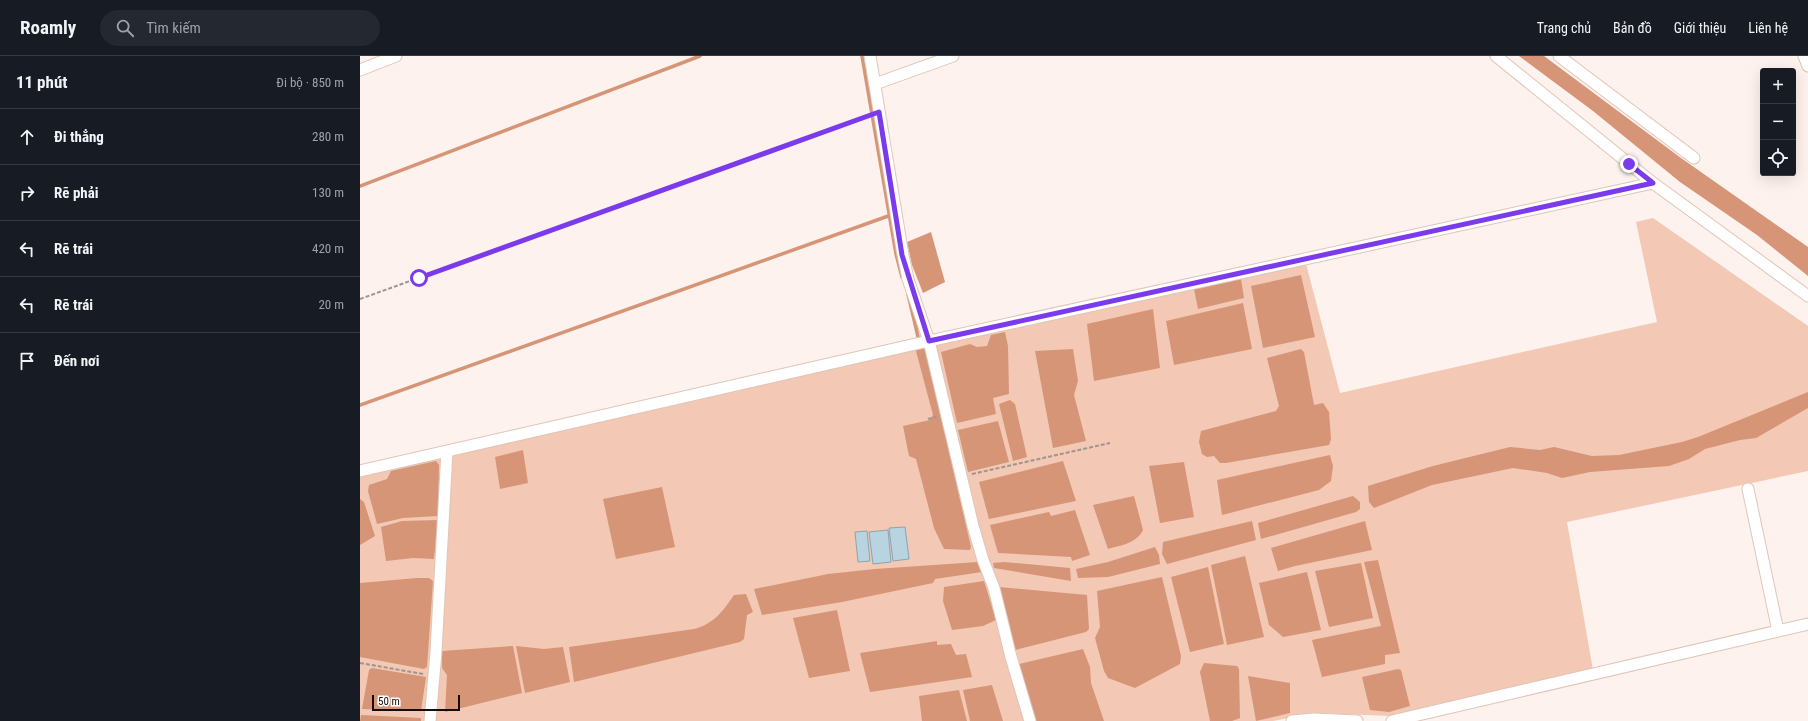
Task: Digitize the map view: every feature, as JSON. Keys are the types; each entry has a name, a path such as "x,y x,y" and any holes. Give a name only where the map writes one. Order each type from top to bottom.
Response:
{"street":[{"path":"360,70 396,56"},
{"path":"870,56 902,255 929,341 961,477 983,560 994,588 1011,657 1030,721"},
{"path":"875,84 953,56"},
{"path":"1496,56 1653,183 1808,296"},
{"path":"1559,56 1694,158"},
{"path":"1804,56 1808,66"},
{"path":"360,471 929,341 1653,183"},
{"path":"430,721 447,451"},
{"path":"1748,489 1778,631"},
{"path":"1392,721 1808,624"},
{"path":"1292,721 1314,719 1357,721"}],"path":[{"path":"360,299 879,112"},
{"path":"961,477 1110,443"},
{"path":"360,663 434,676"}],"shaded area":[{"path":"1519,56 1544,56 1681,158 1808,247 1808,276 1757,235 1680,182 1593,111"},
{"path":"1653,218 1808,326 1808,471 1567,522 1593,670 1391,716 1315,713 1273,721 1035,721 999,587 985,551 935,345 1306,264 1340,393 1657,322 1636,222"},
{"path":"931,232 945,282 923,293 912,265 907,242"},
{"path":"1301,275 1315,337 1263,348 1251,286"},
{"path":"1241,279 1244,298 1198,309 1194,289"},
{"path":"1243,303 1252,349 1174,365 1166,321"},
{"path":"1153,309 1160,368 1094,381 1087,324"},
{"path":"1005,332 1008,346 1009,394 993,398 996,414 957,423 941,352 970,344 977,347 987,346 991,335"},
{"path":"926,347 1025,721 434,721 450,454"},
{"path":"920,348 925,349 971,547 970,550 944,549 934,528 916,459 909,456 903,426 930,420 933,415 916,351"},
{"path":"1073,349 1078,381 1074,395 1086,441 1053,448 1035,351"},
{"path":"1301,349 1304,352 1314,405 1323,403 1329,412 1331,439 1329,445 1226,463 1220,463 1214,456 1207,457 1202,454 1199,442 1201,431 1276,411 1279,406 1267,358"},
{"path":"1808,392 1808,408 1756,438 1740,440 1705,449 1689,459 1669,466 1590,472 1562,478 1547,473 1513,468 1432,485 1374,508 1369,502 1368,486 1433,466 1510,447 1540,450 1554,447 1592,456 1619,455 1682,442 1698,437"},
{"path":"1010,400 1015,404 1027,457 1013,461 999,404"},
{"path":"998,421 1009,462 968,472 958,430"},
{"path":"523,450 528,483 500,489 495,457"},
{"path":"1330,455 1333,466 1331,481 1319,490 1222,515 1217,480"},
{"path":"437,458 442,461 443,467 426,721 360,721 360,475"},
{"path":"436,461 439,465 438,516 403,518 377,524 368,491 369,485 387,479 391,471"},
{"path":"1063,461 1076,501 989,519 979,482"},
{"path":"1184,462 1194,517 1160,523 1149,466"},
{"path":"662,487 675,547 616,559 603,499"},
{"path":"1134,496 1143,530 1140,535 1132,541 1108,549 1093,505"},
{"path":"1353,496 1360,502 1360,509 1356,512 1261,539 1258,523"},
{"path":"360,499 364,502 375,536 360,545"},
{"path":"1075,510 1090,555 1072,561 1071,557 998,553 990,525 1049,512 1051,516"},
{"path":"438,520 434,559 413,558 386,561 381,527 402,521"},
{"path":"1252,521 1256,540 1167,564 1162,554 1163,542"},
{"path":"1365,521 1372,550 1278,571 1271,548"},
{"path":"1155,547 1159,555 1160,564 1108,577 1078,578 1076,569 1108,562"},
{"path":"1245,556 1264,637 1227,645 1211,565"},
{"path":"1378,560 1400,653 1385,655 1385,664 1322,677 1312,640 1381,626 1364,562"},
{"path":"978,562 982,572 935,579 933,583 842,602 762,615 754,589 828,574 875,569"},
{"path":"1004,562 1070,568 1071,581 994,568 993,563"},
{"path":"1361,563 1373,618 1329,627 1315,571"},
{"path":"1208,567 1224,644 1190,652 1171,577"},
{"path":"1307,572 1321,630 1283,637 1269,625 1259,583"},
{"path":"1162,577 1181,656 1180,664 1135,688 1108,678 1104,671 1095,638 1100,627 1097,591"},
{"path":"429,578 433,581 427,667 424,669 360,657 360,583"},
{"path":"984,581 996,620 983,626 952,630 943,601 944,587"},
{"path":"999,587 1087,595 1089,629 1086,632 1015,650"},
{"path":"746,594 753,612 747,615 744,639 740,642 574,682 569,647 701,627 713,620 734,595"},
{"path":"837,610 850,671 809,678 793,618"},
{"path":"937,641 937,645 951,644 956,655 966,654 972,677 870,692 860,653"},
{"path":"513,646 522,693 445,712 447,675 442,668 442,651"},
{"path":"516,646 544,649 563,647 570,682 525,693"},
{"path":"1083,649 1090,667 1091,683 1104,721 1035,721 1019,664"},
{"path":"1204,663 1237,666 1239,669 1240,718 1232,721 1210,721 1200,672"},
{"path":"372,668 426,677 421,711 362,709 369,670"},
{"path":"1398,669 1401,670 1410,706 1389,712 1370,710 1362,677"},
{"path":"1248,676 1290,683 1290,713 1256,721"},
{"path":"992,685 1003,721 970,721 963,690"},
{"path":"959,690 967,721 922,721 919,696"},
{"path":"361,715 421,718 421,721 360,721"}],"building":[{"path":"905,527 909,559 893,561 889,528"},
{"path":"888,530 891,562 873,564 869,532"},
{"path":"867,531 870,561 858,562 855,532"}],"waterway":[{"path":"360,186 700,56"},
{"path":"862,56 896,254 902,277"},
{"path":"360,405 891,215"},
{"path":"908,294 919,341"}],"route":[{"path":"419,278 879,112 892,182 902,255 908,279 929,341 1653,183 1629,164"}]}
